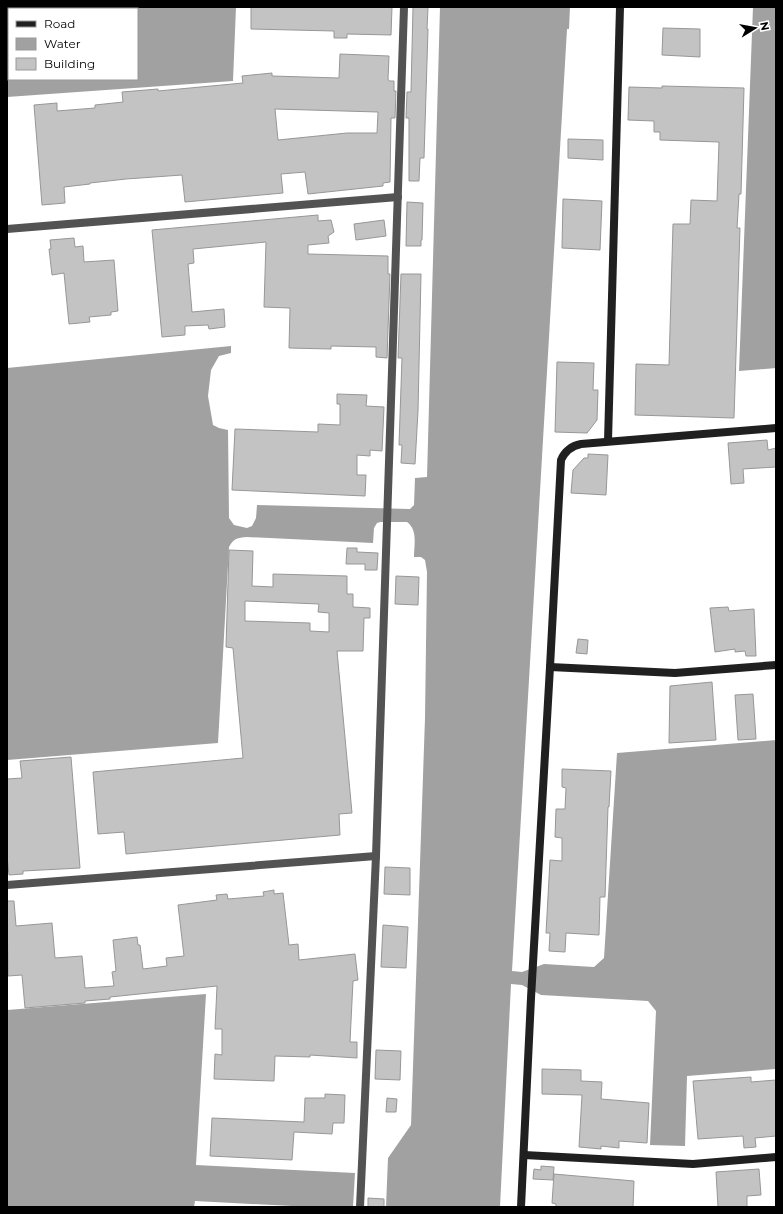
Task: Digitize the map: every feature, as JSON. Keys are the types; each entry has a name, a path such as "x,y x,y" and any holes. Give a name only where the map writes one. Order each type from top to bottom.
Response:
{"street":[{"path":"360,1207 376,856 404,7"},
{"path":"608,441 620,7"},
{"path":"7,229 398,197"},
{"path":"521,1207 561,460 568,449 574,446 608,441 776,428"},
{"path":"550,667 675,673 776,665"},
{"path":"7,885 376,856"},
{"path":"524,1155 693,1164 776,1158"}],"water":[{"path":"7,7 236,7 233,81 7,97"},
{"path":"440,7 570,7 569,29 567,29 512,971 522,972 544,964 594,967 604,958 617,753 776,740 776,1069 687,1076 685,1146 650,1145 656,1011 648,1001 541,995 522,985 511,984 500,1207 386,1207 388,1158 411,1125 425,718 427,572 425,560 421,557 414,557 414,533 413,529 407,522 377,523 374,528 373,543 247,537 234,540 229,547 218,743 7,760 7,368 231,346 231,353 219,356 211,370 208,396 213,425 228,430 229,518 234,525 247,528 252,526 256,518 257,505 410,509 414,505 415,478 427,477"},
{"path":"753,7 776,7 776,368 739,371"},
{"path":"206,994 196,1165 355,1173 353,1207 312,1207 195,1201 194,1207 7,1207 7,1010"}],"building":[{"path":"251,7 392,7 391,35 347,34 347,38 334,38 334,31 251,29"},
{"path":"413,7 428,7 424,158 420,158 419,181 409,181 409,118 406,118 407,92 411,92"},
{"path":"663,28 700,29 700,57 662,55"},
{"path":"340,54 389,56 388,79 389,81 394,81 394,91 396,91 395,118 391,118 390,182 383,183 383,186 308,194 305,172 281,174 283,193 185,202 182,175 126,179 64,187 65,203 42,205 34,105 57,103 57,111 95,108 95,105 123,102 122,92 158,89 158,91 243,83 242,76 272,73 272,76 339,78","holes":["275,109 378,112 377,133 347,133 278,140"]},
{"path":"662,86 744,88 741,194 739,194 737,228 740,228 734,418 635,415 636,364 669,365 673,224 690,224 691,200 717,201 719,142 660,140 660,132 654,132 654,121 628,120 629,87 662,88"},
{"path":"568,139 603,140 603,160 568,158"},
{"path":"563,199 602,201 600,250 562,248"},
{"path":"407,202 423,203 421,246 406,246"},
{"path":"318,215 318,221 331,220 334,232 328,236 329,243 308,245 308,254 388,256 388,274 390,274 387,358 376,357 376,347 331,346 331,349 289,348 290,308 264,307 266,242 193,249 194,263 188,264 192,312 224,309 225,327 209,329 208,325 185,326 185,335 162,337 152,230"},
{"path":"384,220 386,236 356,240 354,224"},
{"path":"74,238 75,247 83,246 84,262 114,260 118,311 111,312 111,315 89,317 90,322 69,324 64,273 52,275 49,249 51,249 50,240"},
{"path":"401,274 421,274 418,411 415,464 401,463 402,445 399,445 402,358 398,358"},
{"path":"557,362 594,363 593,390 598,390 597,420 587,433 555,432"},
{"path":"337,394 367,395 366,406 384,407 382,451 370,450 370,456 357,455 357,475 366,475 365,496 232,490 235,429 318,432 318,424 340,425 340,404 337,404"},
{"path":"767,440 768,450 776,448 776,467 743,469 744,483 731,484 728,443"},
{"path":"588,454 608,455 606,495 571,493 573,470 584,458 588,458"},
{"path":"347,548 357,548 357,552 378,553 377,570 365,570 365,564 346,564"},
{"path":"229,550 253,551 252,586 273,587 273,574 347,576 347,594 353,594 353,607 370,608 370,618 364,618 363,651 337,651 352,813 339,814 340,835 126,854 124,832 98,834 93,772 243,758 233,648 226,647","holes":["245,601 319,604 318,612 329,613 329,632 310,631 310,623 245,621"]},
{"path":"396,576 419,577 418,605 395,604"},
{"path":"728,607 729,611 754,609 756,656 746,656 745,651 735,652 735,649 715,652 710,608"},
{"path":"578,639 588,640 587,654 576,653"},
{"path":"712,682 716,740 669,743 670,686"},
{"path":"753,694 756,739 738,740 735,695"},
{"path":"71,757 80,868 23,871 23,874 9,875 7,856 7,779 22,778 20,761"},
{"path":"562,769 611,771 608,807 605,897 600,897 599,935 566,933 565,952 549,951 550,933 546,933 550,860 562,861 562,838 555,837 556,809 565,809 566,788 562,787"},
{"path":"385,867 410,868 410,895 384,894"},
{"path":"274,890 274,894 283,893 289,945 298,944 299,960 355,954 358,980 353,981 350,1042 357,1042 357,1058 310,1055 310,1057 275,1056 274,1081 214,1079 215,1054 222,1055 222,1029 215,1029 217,986 110,997 110,999 85,1001 85,1003 25,1008 22,975 8,976 7,901 14,901 16,926 52,923 55,958 82,956 85,988 114,986 112,972 116,971 113,940 137,937 138,945 140,945 143,969 167,966 166,958 184,956 178,905 217,900 216,895 227,894 228,899 264,896 263,892"},
{"path":"383,925 408,927 406,968 381,967"},
{"path":"376,1050 401,1051 400,1080 375,1079"},
{"path":"542,1069 581,1070 581,1081 602,1082 601,1099 649,1103 647,1143 619,1141 619,1148 601,1146 601,1149 579,1147 582,1095 542,1094"},
{"path":"751,1077 751,1082 776,1080 776,1136 755,1138 756,1147 744,1148 743,1136 698,1139 693,1081"},
{"path":"325,1094 345,1095 344,1123 333,1123 332,1134 294,1132 292,1160 210,1156 212,1118 304,1122 305,1098 325,1098"},
{"path":"387,1098 397,1099 396,1112 386,1112"},
{"path":"541,1166 554,1167 553,1180 533,1179 534,1169 541,1170"},
{"path":"759,1169 761,1195 747,1196 747,1207 718,1207 716,1172"},
{"path":"554,1174 634,1181 633,1207 556,1207 556,1204 552,1203"},
{"path":"368,1198 384,1199 384,1207 368,1207"}]}
